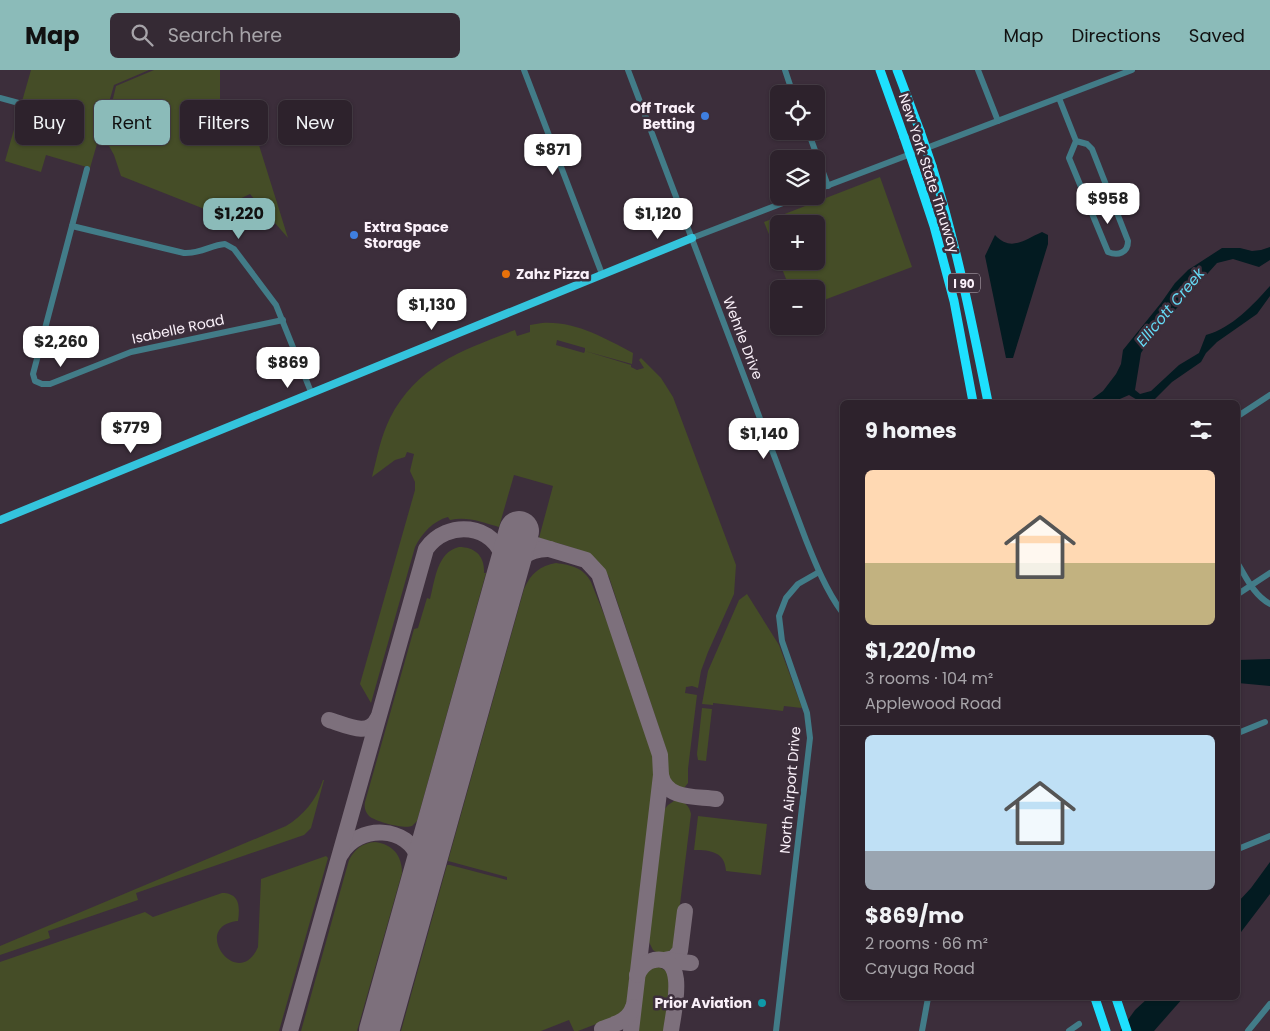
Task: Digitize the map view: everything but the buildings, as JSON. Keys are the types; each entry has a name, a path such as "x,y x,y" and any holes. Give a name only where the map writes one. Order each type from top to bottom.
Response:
{"highway":[{"name":"New York State Thruway","path":"880,70 934,226 954,301 973,400"},
{"name":"New York State Thruway","path":"897,70 920,131 947,213 988,400"},
{"path":"1096,1000 1106,1031"},
{"path":"1117,1000 1126,1028"}],"main road":[{"path":"0,520 692,238"}],"street":[{"path":"524,70 602,274"},
{"name":"Wehrle Drive","path":"628,70 818,572 840,609"},
{"path":"784,70 790,85"},
{"path":"978,70 998,121"},
{"path":"825,187 1132,70"},
{"path":"0,98 15,102"},
{"path":"1060,98 1076,142 1069,158 1108,252 1120,253 1126,250 1128,241 1092,149 1087,144 1076,142"},
{"path":"811,140 828,186"},
{"name":"Isabelle Road","path":"87,169 33,374 38,384 58,382 131,352 283,320"},
{"path":"692,238 778,205"},
{"path":"72,226 184,254 200,252 214,245 225,244 234,249 276,305 311,392"},
{"path":"1240,415 1270,395"},
{"path":"1240,567 1258,595 1270,604"},
{"name":"North Airport Drive","path":"776,1031 810,738 808,713 782,641 779,616 786,598 798,584 818,572"},
{"path":"1240,593 1270,573"},
{"path":"1240,732 1265,722"},
{"path":"1240,848 1270,836"},
{"path":"922,1031 928,1000"},
{"path":"1248,1031 1270,1004"},
{"path":"1069,1031 1079,1024"}],"green space":[{"path":"31,70 149,70 114,85 110,100 94,100 94,145 97,145 90,168 46,155 41,172 5,161 15,126 15,145 84,145 84,100 22,100"},
{"path":"154,70 220,70 220,100 180,100 180,145 259,145 288,238 250,194 212,212 121,176 108,145 170,145 170,100 113,100 116,86"},
{"path":"880,177 912,267 825,300 825,280 786,280 783,270 825,270 825,215 782,215 808,205 825,205 825,198"},
{"path":"770,220 770,237 764,222"},
{"path":"542,323 566,325 600,336 633,353 632,364 585,351 631,365 631,367 637,370 644,368 639,360 641,358 661,378 673,397 736,565 734,594 708,652 701,671 698,688 686,687 685,693 697,695 688,783 684,788 674,786 669,778 665,746 609,577 603,567 587,554 539,538 553,486 514,475 499,527 468,519 450,520 448,517 428,528 415,547 371,703 360,684 415,490 415,482 410,471 414,454 407,452 405,457 395,460 372,477 382,439 390,418 401,400 414,385 443,362 477,345 515,330 517,336 530,332 530,325","holes":["557,340 585,348 584,353 556,345"]},
{"path":"465,547 478,554 483,562 484,573 486,573 417,821 412,826 403,827 378,821 369,816 365,809 365,802 414,629 418,628 427,598 430,599 441,561 452,550"},
{"path":"556,563 581,570 591,582 619,652 654,761 655,769 626,1009 622,1014 578,1031 574,1031 569,1020 541,1031 401,1031 447,865 507,880 507,877 448,861 524,589 537,571 545,566"},
{"path":"747,594 779,645 802,708 784,706 783,711 713,703 713,705 702,704 708,671 739,600"},
{"path":"702,708 712,709 706,761 698,760 697,754"},
{"path":"323,780 311,828 304,835 136,893 138,900 48,931 50,938 0,955 0,946 286,826 309,806"},
{"path":"674,801 680,801 685,804 691,814 675,945 668,952 662,953 653,950 648,940 664,810"},
{"path":"698,816 767,824 761,875 726,871 723,860 716,853 694,850"},
{"path":"375,842 386,845 395,852 402,867 402,873 357,1031 301,1031 349,860 359,847"},
{"path":"326,856 328,858 279,1031 0,1031 0,962 145,912 153,917 222,893 236,898 239,906 239,916 238,921 224,925 218,934 218,944 222,953 230,960 240,963 249,959 258,947 261,879"},
{"path":"659,967 668,972 671,980 665,1031 637,1031 644,977 649,969"}],"water":[{"path":"1042,232 1048,235 1048,244 1013,358 1006,358 985,256 995,235 1001,240 1012,244"},
{"name":"Ellicott Creek","path":"1270,247 1270,260 1259,267 1233,259 1217,263 1152,336 1141,353 1135,390 1140,394 1151,391 1179,365 1199,353 1206,335 1216,332 1233,321 1249,308 1270,286 1270,296 1257,314 1217,342 1206,353 1201,362 1172,382 1154,400 1137,400 1129,395 1118,400 1091,400 1103,391 1116,374 1121,364 1123,350 1175,283 1188,270 1222,248 1261,250"},
{"path":"1270,659 1270,686 1240,683 1240,660"},
{"path":"1270,862 1270,894 1240,933 1240,900"},
{"path":"1146,1000 1181,1000 1154,1031 1120,1031 1135,1010"}],"taxiway":[{"path":"290,1031 426,549 435,539 446,533 458,530 470,530 481,533 491,539 499,548 505,565 501,596"},
{"path":"536,545 586,560 599,574 660,755 661,775 631,1031"},
{"path":"506,582 513,568 522,557 534,551 550,549"},
{"path":"329,720 362,729 373,725 377,719"},
{"path":"661,775 664,783 675,793 691,797 716,799"},
{"path":"341,854 349,844 359,837 371,833 394,835 405,840 413,848 419,860 421,872 418,892"},
{"path":"664,960 674,958 680,951 685,911"},
{"path":"637,975 648,962 654,960 665,961 672,966 675,975 676,999 671,1031"},
{"path":"664,960 691,963"},
{"path":"602,1029 625,1019 633,1007"}],"runway":[{"path":"379,1031 519,531"}],"place":[{"name":"Off Track Betting","path":"705,116"},
{"name":"Extra Space Storage","path":"354,235"},
{"name":"Zahz Pizza","path":"506,274"},
{"name":"Prior Aviation","path":"762,1003"}]}
